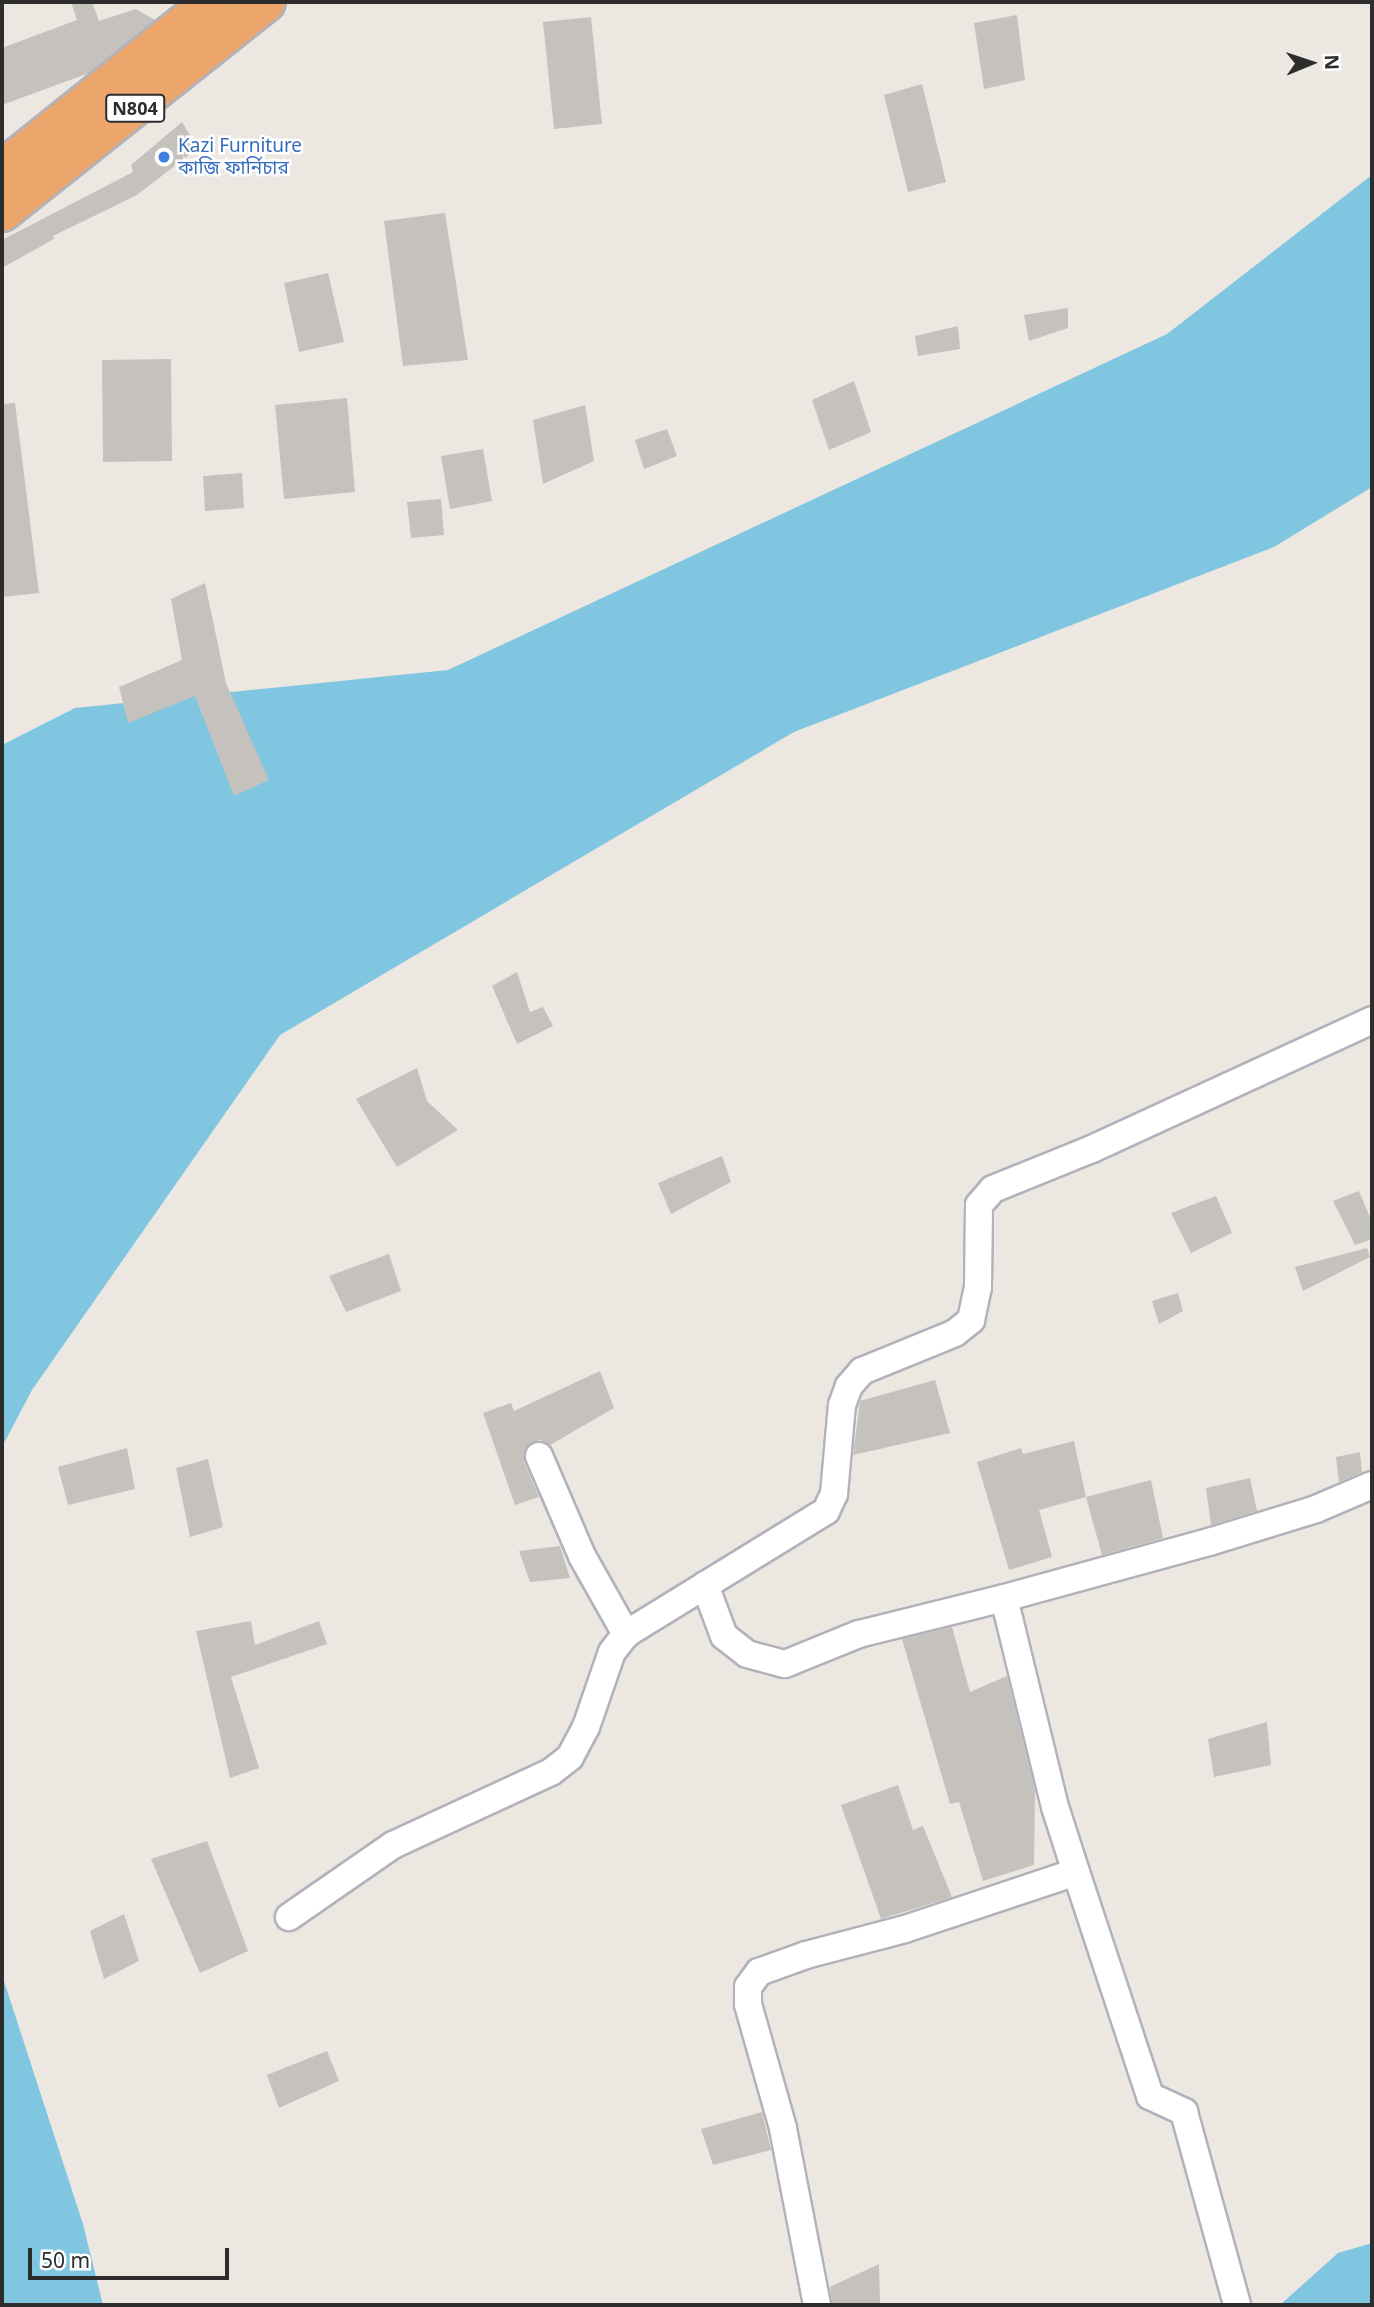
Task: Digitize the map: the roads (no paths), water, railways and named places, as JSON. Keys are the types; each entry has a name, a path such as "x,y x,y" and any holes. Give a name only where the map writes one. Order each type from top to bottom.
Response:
{"highway":[{"name":"N804","path":"2,170 215,14 266,2"},
{"name":"N804","path":"2,212 215,14"}],"street":[{"path":"289,1917 393,1845 519,1790 570,1757 586,1727 612,1652 626,1634 826,1511 834,1494 842,1405 849,1386 862,1371 955,1332 971,1320 978,1287 979,1205 993,1189 1092,1149 1372,1020"},
{"path":"539,1456 582,1556 626,1634"},
{"path":"705,1585 724,1636 747,1654 785,1664 859,1634 1209,1542 1316,1509 1372,1485"},
{"path":"1004,1598 1055,1807 1076,1872 1150,2096 1184,2112 1237,2305"},
{"path":"817,2305 783,2128 748,2004 748,1987 759,1972 806,1955 905,1929 1076,1872"}],"water":[{"path":"1372,175 1372,487 1274,547 794,732 280,1035 32,1390 2,1447 2,745 75,708 448,670 1167,334"},
{"path":"2,1975 83,2224 103,2305 2,2305"},
{"path":"1372,2243 1372,2305 1280,2305 1338,2253"}],"place":[{"name":"Kazi Furniture কাজি ফার্নিচার","path":"164,157"}]}
